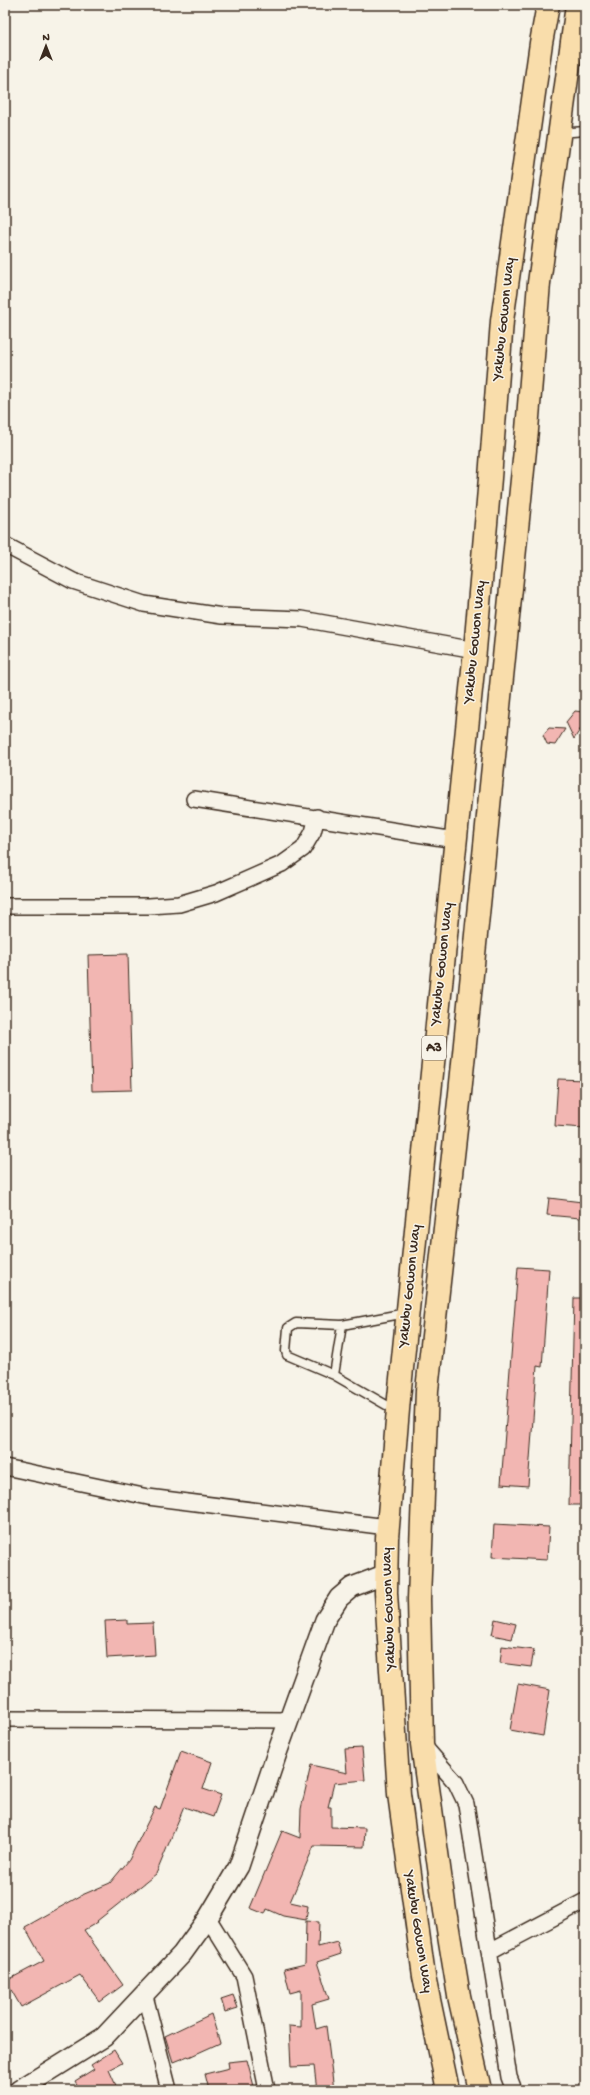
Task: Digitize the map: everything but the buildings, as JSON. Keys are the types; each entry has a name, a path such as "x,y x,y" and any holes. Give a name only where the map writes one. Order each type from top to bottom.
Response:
{"highway":[{"name":"Yakubu Gowon Way","path":"448,2090 424,1976 399,1794 386,1574 387,1527 454,840 475,650 502,320 540,51 548,5"},
{"name":"Yakubu Gowon Way","path":"480,2090 459,1996 445,1911 422,1744 418,1599 426,1390 476,938 527,430 539,283 559,134 574,47 577,5"},
{"path":"445,936 476,938"}],"street":[{"path":"5,545 73,581 144,604 222,616 302,619 475,650"},
{"path":"194,799 317,817 454,840"},
{"path":"5,906 149,906 179,904 216,893 282,864 303,849 313,832 317,817"},
{"path":"5,1466 148,1497 387,1527"},
{"path":"30,2087 104,2037 145,1996 182,1954 208,1918 239,1866 325,1620 339,1598 352,1587 386,1574"},
{"path":"5,1719 289,1720"},
{"path":"422,1744 456,1783 466,1804 509,2077 514,2090"},
{"path":"490,1951 585,1901"},
{"path":"208,1918 244,1976 266,2090"},
{"path":"145,1996 168,2090"}],"lane":[{"path":"559,134 585,131"},
{"path":"398,1411 334,1375 287,1355 288,1328 296,1323 342,1325 407,1312"},
{"path":"334,1375 342,1325"}]}
